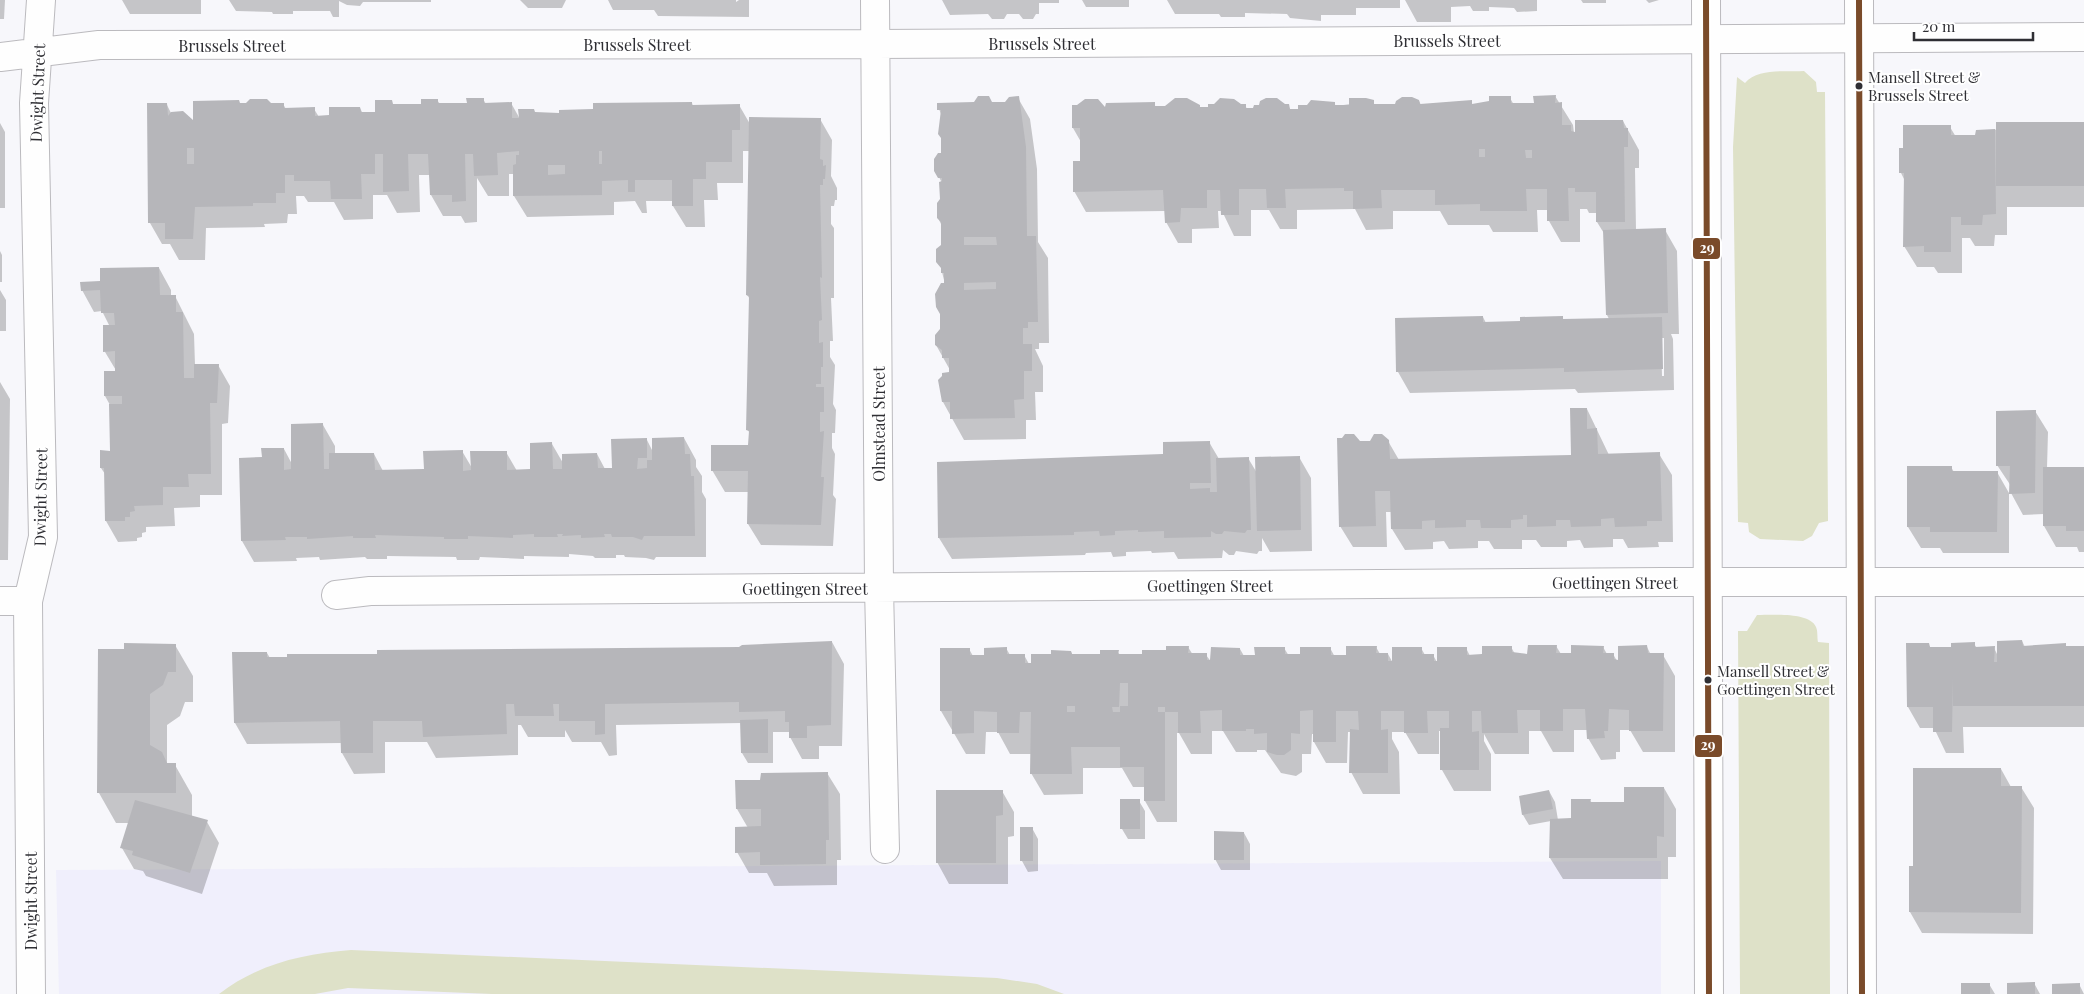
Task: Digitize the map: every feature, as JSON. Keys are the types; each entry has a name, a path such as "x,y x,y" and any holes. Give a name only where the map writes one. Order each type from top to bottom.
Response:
{"street":[{"name":"Dwight Street","path":"31,994 28,601 43,537 34,103 41,0"},
{"name":"Olmstead Street","path":"875,0 879,588 885,849"},
{"path":"1706,0 1710,994"},
{"path":"1859,0 1862,994"},
{"name":"Brussels Street","path":"0,57 37,51 99,45 875,44 2084,37"},
{"name":"Goettingen Street","path":"336,595 370,591 1708,582 2084,582"},
{"path":"0,602 28,601"}],"shaded area":[{"path":"1661,861 1661,994 59,994 56,870"}],"green space":[{"path":"1804,71 1816,82 1817,92 1825,92 1828,521 1819,523 1812,536 1803,541 1760,539 1749,532 1748,523 1738,522 1733,147 1737,77 1745,83 1750,78 1764,73"},
{"path":"1757,615 1790,615 1806,619 1816,627 1818,642 1829,643 1830,994 1740,994 1738,631 1747,631"},
{"path":"351,950 997,978 1037,984 1064,994 492,994 348,988 315,994 219,994 249,975 281,962 315,954"}],"building":[{"path":"1556,95 1555,103 1562,102 1562,125 1571,125 1571,131 1575,132 1575,120 1623,120 1624,128 1628,128 1628,147 1624,147 1625,222 1596,222 1596,192 1575,192 1575,188 1568,188 1569,221 1547,221 1547,189 1526,189 1527,211 1480,211 1480,204 1435,205 1435,190 1381,190 1382,208 1353,209 1353,191 1344,191 1344,188 1285,189 1286,208 1267,208 1266,189 1239,189 1239,215 1221,215 1220,190 1207,190 1207,208 1181,208 1180,222 1165,223 1163,190 1073,192 1073,161 1080,161 1080,128 1072,128 1072,105 1077,105 1085,99 1098,99 1105,107 1106,103 1155,102 1155,106 1165,106 1175,98 1187,98 1200,105 1200,107 1208,107 1208,104 1214,104 1220,98 1234,99 1241,104 1246,104 1246,108 1253,108 1254,105 1259,105 1260,101 1266,98 1277,98 1285,104 1289,104 1290,109 1298,109 1298,105 1307,105 1311,100 1335,102 1335,105 1349,105 1349,98 1366,98 1374,100 1374,104 1395,104 1402,97 1412,97 1419,100 1420,104 1472,100 1472,104 1489,101 1489,96 1511,96 1511,103 1534,103 1533,96","holes":["1479,149 1485,149 1485,157 1479,157","1525,150 1532,150 1532,158 1526,158"]},
{"path":"978,96 989,96 992,102 1005,102 1009,97 1019,96 1026,147 1027,236 1036,236 1038,322 1028,322 1028,328 1023,328 1023,344 1032,344 1032,371 1024,371 1024,399 1014,400 1015,418 950,419 950,402 942,402 938,380 942,373 949,372 949,358 942,358 942,350 935,345 935,335 940,329 940,314 936,307 935,294 941,283 944,283 944,273 941,273 941,268 936,262 936,249 941,245 941,222 937,218 937,203 940,199 939,182 942,181 942,178 938,178 934,171 934,159 938,153 941,153 941,138 938,134 941,110 937,110 937,103 974,102","holes":["964,237 996,237 997,245 964,245","996,282 996,289 964,290 964,283"]},
{"path":"466,98 484,98 484,103 512,102 512,118 519,118 518,109 534,109 535,112 559,113 559,110 593,109 593,103 692,102 692,105 740,104 740,130 732,130 732,162 706,162 706,179 693,179 693,206 672,206 672,180 635,180 635,192 628,192 628,180 602,181 602,195 513,196 513,165 516,164 516,155 519,155 519,151 497,153 498,175 474,176 473,154 465,154 466,201 452,202 452,195 430,195 428,154 408,154 409,191 383,192 383,154 375,154 375,174 361,174 362,199 331,199 330,181 294,181 294,175 285,175 285,193 276,193 276,203 253,203 253,206 195,207 193,239 165,239 165,223 148,223 147,103 167,103 168,116 171,112 183,111 193,120 193,101 239,100 240,103 246,103 250,99 267,99 271,103 284,103 284,108 315,107 315,116 329,115 329,107 360,107 361,112 375,112 375,100 392,100 393,104 421,104 421,99 438,99 438,103 467,103","holes":["187,148 194,148 194,164 187,164","599,151 602,151 602,164 599,164","548,165 565,165 565,174 548,175"]},
{"path":"749,117 821,118 820,159 823,160 823,166 826,165 825,179 823,179 823,185 820,185 822,320 819,321 819,343 823,342 823,367 821,367 821,384 816,384 816,387 824,387 824,412 820,412 820,432 824,431 821,477 824,477 821,525 747,524 748,471 711,471 711,445 748,445 749,431 746,430 749,296 746,295"},
{"path":"1996,122 2084,122 2084,186 1996,186"},
{"path":"1903,125 1951,125 1951,135 1975,135 1976,130 1995,129 1996,214 1983,215 1982,225 1961,225 1961,217 1951,217 1951,252 1924,252 1924,246 1903,247 1904,173 1899,173 1899,148 1903,148"},
{"path":"1666,228 1668,313 1606,315 1603,230"},
{"path":"159,267 160,295 176,295 176,312 183,312 184,378 194,378 194,364 219,364 217,403 210,403 211,474 188,474 189,487 163,487 163,505 134,506 135,511 130,512 130,517 125,517 125,521 105,521 104,468 100,468 100,450 110,451 109,404 122,404 122,396 104,396 104,371 115,371 115,351 103,352 103,325 115,325 114,313 101,313 100,290 81,291 80,282 100,281 100,268"},
{"path":"1483,316 1483,322 1520,321 1520,317 1563,316 1563,319 1662,317 1663,369 1564,372 1564,368 1396,372 1395,318"},
{"path":"1570,408 1587,408 1587,429 1597,428 1598,454 1660,452 1662,521 1647,521 1647,526 1615,527 1614,518 1601,519 1601,526 1571,527 1570,520 1556,520 1556,526 1527,527 1527,515 1523,515 1523,519 1511,520 1511,528 1481,528 1480,520 1466,520 1466,527 1435,528 1435,520 1422,521 1422,529 1391,529 1390,491 1375,491 1376,526 1339,527 1337,438 1342,438 1345,434 1354,434 1360,441 1370,441 1374,434 1382,434 1389,440 1390,459 1571,455"},
{"path":"2036,410 2035,493 2009,494 2010,466 1996,466 1996,411"},
{"path":"323,423 324,469 329,469 329,453 374,453 375,470 424,469 423,451 463,450 463,471 471,470 470,451 507,451 507,470 530,469 530,443 552,442 553,469 562,469 562,454 597,453 598,468 612,468 611,439 647,438 647,458 638,458 637,469 647,468 647,460 652,460 652,438 684,437 685,454 690,454 691,476 694,476 695,536 644,536 642,540 633,537 612,537 611,534 604,534 605,537 581,538 581,535 562,536 563,534 557,534 558,537 534,537 534,534 513,535 513,538 468,536 468,539 375,535 376,538 353,538 353,536 307,539 307,537 285,537 286,540 241,541 239,458 262,457 261,448 284,448 284,470 291,469 291,424"},
{"path":"1210,441 1211,483 1190,483 1190,489 1210,488 1210,492 1217,492 1216,458 1249,457 1251,530 1247,530 1245,533 1224,531 1222,534 1216,534 1211,531 1211,537 1164,538 1164,531 1138,532 1138,530 1115,531 1115,535 1100,536 1099,531 1074,532 1074,535 938,538 937,462 1163,454 1163,442"},
{"path":"1300,456 1301,530 1257,531 1255,457"},
{"path":"1907,466 1952,466 1952,471 1998,471 1997,532 1930,532 1930,527 1907,527"},
{"path":"2043,467 2084,467 2084,531 2066,531 2066,526 2043,526"},
{"path":"2022,640 2023,646 2066,643 2066,646 2084,646 2084,706 1953,706 1953,678 1952,732 1933,732 1933,707 1907,707 1906,643 1929,643 1930,647 1951,647 1951,643 1975,642 1975,647 1995,646 1994,662 1997,662 1997,641"},
{"path":"832,641 831,725 807,726 807,738 789,738 789,722 785,722 785,711 739,712 739,702 605,704 605,734 595,735 595,721 559,721 559,704 553,704 554,716 515,716 514,704 506,704 507,734 423,737 422,721 373,721 373,753 341,753 340,721 234,723 232,652 267,652 267,657 287,657 287,654 377,654 377,650 739,647 742,645"},
{"path":"124,643 176,644 176,672 168,672 163,685 150,694 150,745 162,752 167,763 176,763 176,793 97,793 98,649 124,649"},
{"path":"1528,645 1557,645 1556,653 1571,653 1571,645 1604,646 1603,653 1614,653 1614,659 1618,660 1618,646 1647,645 1648,653 1664,653 1663,731 1629,731 1629,710 1609,709 1608,731 1604,731 1605,738 1587,739 1585,709 1563,709 1563,731 1540,731 1540,710 1517,710 1518,733 1482,733 1481,711 1472,711 1472,732 1479,731 1479,770 1440,770 1440,728 1449,728 1449,711 1427,711 1428,733 1404,733 1404,711 1381,711 1381,730 1388,729 1388,773 1349,773 1350,729 1359,730 1358,711 1336,711 1336,742 1313,742 1313,710 1300,711 1300,734 1291,733 1291,750 1284,755 1267,752 1267,733 1254,734 1254,729 1222,731 1222,710 1200,711 1201,733 1178,733 1178,712 1165,712 1165,801 1144,801 1144,767 1120,767 1120,747 1071,747 1072,774 1030,774 1031,712 1020,712 1019,733 997,733 997,712 974,711 974,733 952,734 952,711 940,711 940,648 970,648 970,655 984,655 984,648 1007,647 1007,654 1025,654 1025,663 1031,663 1031,654 1051,654 1051,650 1071,651 1072,654 1100,654 1100,650 1119,650 1118,654 1142,654 1142,650 1166,650 1166,646 1189,646 1188,653 1207,653 1207,660 1210,660 1211,647 1240,648 1240,655 1255,655 1254,647 1285,647 1285,654 1300,654 1300,647 1331,647 1331,655 1346,655 1346,646 1377,646 1376,653 1388,653 1388,661 1392,661 1392,647 1422,647 1422,654 1434,654 1434,661 1437,661 1437,647 1467,647 1467,655 1482,654 1482,646 1512,646 1512,652 1527,654","holes":["1120,683 1128,683 1128,706 1120,706 1120,712 1113,712 1112,707 1119,707","1067,706 1075,706 1075,712 1067,712","1158,707 1165,707 1165,712 1158,712"]},
{"path":"768,719 768,753 741,753 740,720"},
{"path":"1913,768 2001,768 2001,786 2022,786 2021,913 1909,912 1909,866 1913,866"},
{"path":"828,772 829,840 826,840 826,864 760,865 760,852 735,853 735,827 761,826 761,809 736,809 735,780 760,780 761,773"},
{"path":"1624,787 1664,787 1664,837 1657,836 1657,858 1549,858 1550,819 1571,818 1571,799 1591,799 1590,802 1624,802"},
{"path":"936,790 1003,790 1003,815 996,816 996,863 936,863"},
{"path":"1549,790 1553,809 1522,815 1519,796"},
{"path":"1120,799 1140,799 1140,829 1120,829"},
{"path":"135,800 208,820 190,873 132,855 133,851 120,848"},
{"path":"1020,827 1033,827 1033,861 1020,861"},
{"path":"1214,831 1244,832 1244,860 1214,860"},
{"path":"2035,982 2035,994 2007,994 2007,983"},
{"path":"1961,983 1990,983 1990,994 1961,994"},
{"path":"2080,983 2080,994 2052,994 2052,984"}],"transit line":[{"name":"29","path":"1706,0 1709,994"},
{"name":"29","path":"1859,0 1862,994"}],"place":[{"name":"Mansell Street & Brussels Street","path":"1859,86"},
{"name":"Mansell Street & Goettingen Street","path":"1708,680"}]}
